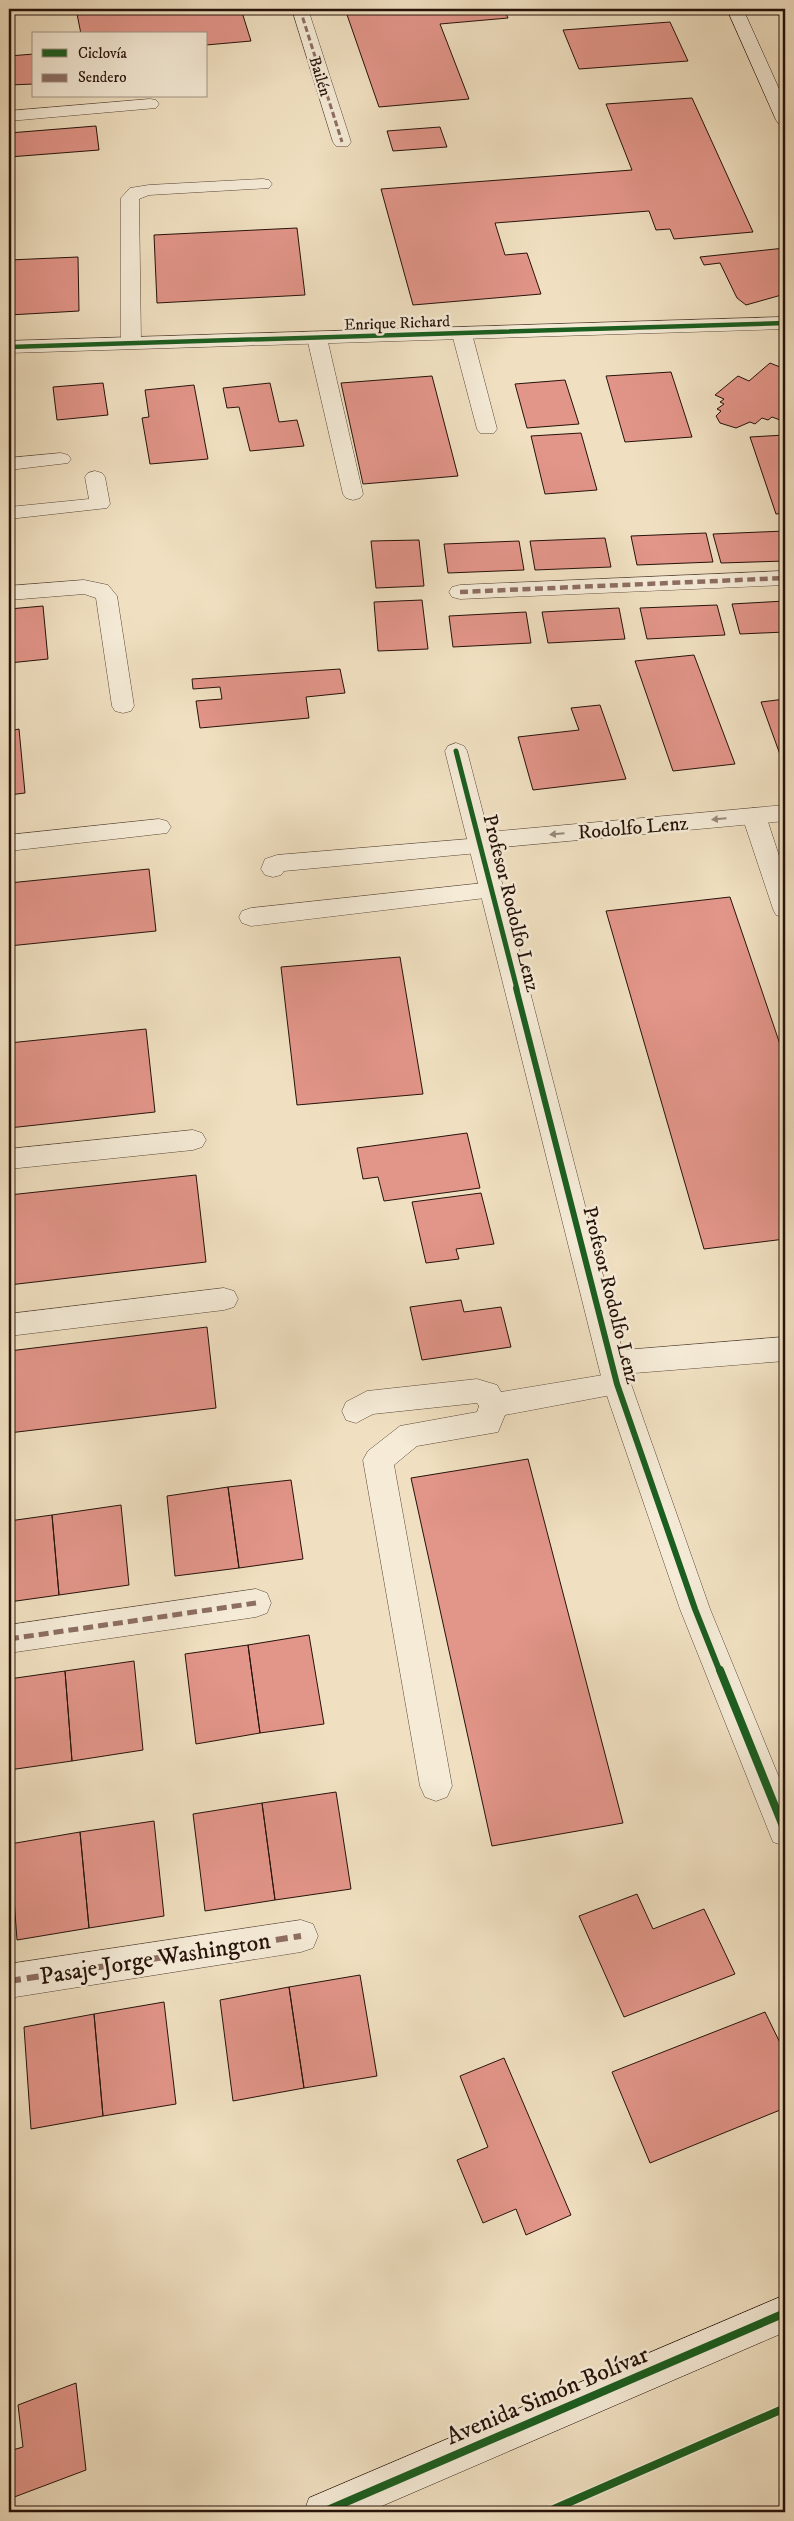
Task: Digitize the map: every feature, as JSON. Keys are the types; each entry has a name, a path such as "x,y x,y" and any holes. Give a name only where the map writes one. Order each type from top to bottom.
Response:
{"street":[{"name":"Bailén","path":"300,9 342,142"},
{"path":"735,9 785,120"},
{"path":"9,116 150,104"},
{"path":"131,343 130,198 136,192 149,190 262,184"},
{"name":"Enrique Richard","path":"9,347 785,323"},
{"path":"462,334 488,429"},
{"path":"317,338 353,494"},
{"path":"9,464 61,459"},
{"path":"9,513 100,504 95,477"},
{"path":"460,592 785,578"},
{"path":"9,593 84,587 100,590 106,596 123,706"},
{"name":"Profesor Rodolfo Lenz","path":"456,751 615,1374 695,1609 785,1831"},
{"name":"Rodolfo Lenz","path":"273,869 273,865 278,863 785,813"},
{"path":"754,816 785,909"},
{"path":"9,843 159,827"},
{"path":"251,917 492,890"},
{"path":"9,1160 193,1140"},
{"path":"9,1326 224,1299"},
{"path":"494,1404 615,1374 785,1349"},
{"path":"356,1411 367,1403 476,1391 487,1393 494,1404 488,1423 410,1434 378,1460 436,1786"},
{"path":"9,1639 256,1603"},
{"name":"Pasaje Jorge Washington","path":"9,1981 301,1936"},
{"name":"Avenida Simón Bolívar","path":"323,2512 785,2313"}],"building":[{"path":"76,9 241,9 251,41 208,45 208,32 81,32"},
{"path":"345,9 504,9 508,18 440,24 469,99 379,107"},
{"path":"670,22 688,61 579,69 563,30"},
{"path":"32,54 32,84 9,85 9,56"},
{"path":"692,98 753,232 674,239 670,229 656,230 649,211 495,223 505,255 527,253 541,294 413,305 381,189 632,170 606,104"},
{"path":"96,126 99,150 9,157 9,133"},
{"path":"440,127 447,147 393,151 387,131"},
{"path":"297,228 305,295 157,303 154,235"},
{"path":"785,248 785,294 746,305 737,298 720,263 704,265 700,257"},
{"path":"78,257 79,311 9,315 9,260"},
{"path":"770,363 785,369 785,416 780,420 772,417 768,420 762,418 755,424 750,422 736,428 720,423 716,416 721,411 717,409 724,404 720,402 724,399 715,395 738,376 749,381"},
{"path":"671,372 692,437 625,442 606,376"},
{"path":"432,376 458,476 363,484 341,383"},
{"path":"565,380 579,424 527,428 515,384"},
{"path":"103,383 108,415 57,420 53,387"},
{"path":"270,383 279,422 297,420 304,446 250,451 239,407 227,408 223,388"},
{"path":"194,385 208,459 150,464 142,418 149,417 145,390"},
{"path":"581,433 597,490 545,494 531,436"},
{"path":"785,435 785,513 776,514 750,437"},
{"path":"785,531 785,561 721,563 713,534"},
{"path":"706,533 713,562 637,565 631,536"},
{"path":"605,538 611,567 535,570 530,541"},
{"path":"419,540 424,586 376,588 371,541"},
{"path":"519,541 524,570 448,573 444,544"},
{"path":"422,600 428,649 378,651 374,602"},
{"path":"785,601 785,632 740,634 732,604"},
{"path":"717,605 725,635 647,639 640,608"},
{"path":"43,606 48,659 9,663 9,609"},
{"path":"619,608 625,639 548,643 542,612"},
{"path":"526,612 531,643 453,647 449,616"},
{"path":"694,655 735,764 673,771 635,661"},
{"path":"340,669 345,693 306,697 309,718 200,728 196,701 222,699 220,687 193,689 192,679"},
{"path":"785,699 785,760 782,760 761,702"},
{"path":"600,705 626,779 533,790 518,737 579,730 571,708"},
{"path":"19,729 25,793 9,795 9,731"},
{"path":"149,869 156,931 9,946 9,883"},
{"path":"730,897 785,1059 785,1239 704,1249 606,911"},
{"path":"400,957 423,1094 297,1105 281,967"},
{"path":"146,1029 155,1112 9,1128 9,1043"},
{"path":"467,1133 480,1188 384,1201 378,1177 363,1179 357,1148"},
{"path":"196,1175 206,1262 9,1285 9,1195"},
{"path":"481,1193 494,1244 456,1249 459,1259 426,1263 412,1202"},
{"path":"461,1300 464,1312 501,1307 511,1347 422,1360 410,1307"},
{"path":"207,1327 216,1408 9,1433 9,1351"},
{"path":"528,1459 623,1823 492,1846 411,1478"},
{"path":"291,1480 303,1559 239,1568 228,1487"},
{"path":"228,1487 239,1568 175,1576 167,1496"},
{"path":"121,1505 129,1585 59,1595 52,1515"},
{"path":"52,1515 59,1595 9,1602 9,1521"},
{"path":"309,1635 324,1724 260,1733 248,1645"},
{"path":"248,1645 260,1733 196,1744 185,1654"},
{"path":"134,1661 143,1750 72,1761 65,1671"},
{"path":"65,1671 72,1761 9,1770 9,1679"},
{"path":"336,1792 351,1889 275,1900 262,1803"},
{"path":"262,1803 275,1900 205,1911 193,1814"},
{"path":"154,1821 164,1916 89,1928 80,1832"},
{"path":"80,1832 89,1928 17,1940 10,1844"},
{"path":"637,1894 653,1929 704,1909 735,1974 624,2017 579,1916"},
{"path":"360,1975 377,2076 304,2088 289,1987"},
{"path":"289,1987 304,2088 233,2101 220,2000"},
{"path":"164,2002 176,2104 103,2116 94,2014"},
{"path":"765,2012 785,2053 785,2108 650,2163 612,2072"},
{"path":"94,2014 103,2116 31,2129 24,2027"},
{"path":"504,2058 571,2215 526,2235 516,2209 483,2223 457,2160 488,2147 460,2076"},
{"path":"76,2383 86,2470 9,2499 9,2451 23,2447 18,2405"}],"marked path":[{"path":"300,9 342,142"},
{"path":"460,592 785,578"},
{"path":"9,1639 256,1603"},
{"path":"9,1981 301,1936"}],"cycle path":[{"path":"9,347 785,323"},
{"path":"456,751 617,1384 695,1609 785,1831"},
{"path":"323,2512 785,2313"},
{"path":"547,2512 785,2408"}]}
